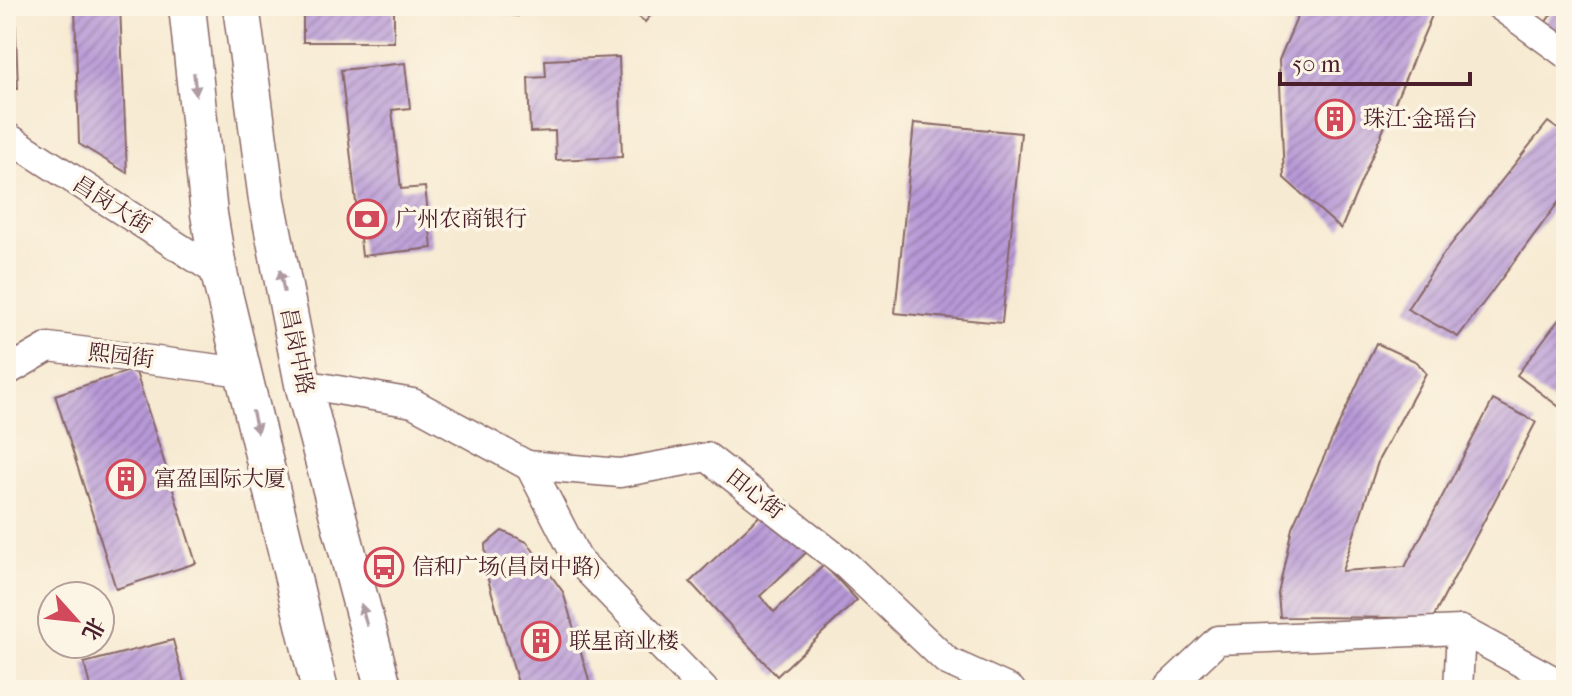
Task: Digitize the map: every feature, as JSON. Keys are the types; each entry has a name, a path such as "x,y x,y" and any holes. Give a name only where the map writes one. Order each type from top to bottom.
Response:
{"main road":[{"path":"187,6 209,214 219,273 320,690"},
{"name":"昌岗中路","path":"241,6 267,200 303,384 384,690"}],"street":[{"path":"1500,6 1566,54"},
{"name":"昌岗大街","path":"6,136 219,273"},
{"name":"熙园街","path":"6,372 49,347 243,372"},
{"name":"田心街","path":"303,384 413,403 529,465 620,473 707,457 847,566 947,661 1011,690"},
{"path":"529,465 578,560 704,690"},
{"path":"1458,690 1461,630"},
{"path":"1165,690 1218,640 1461,630 1566,687"},
{"path":"947,661 965,690"}],"building":[{"path":"6,6 15,6 18,89 6,89"},
{"path":"75,6 120,6 127,173 79,144"},
{"path":"303,6 394,6 394,42 303,42"},
{"path":"452,6 519,6 518,16"},
{"path":"626,6 659,6 645,22"},
{"name":"珠江·金瑶台","path":"1302,6 1436,6 1341,229 1284,178 1279,60"},
{"path":"1557,6 1566,6 1566,42 1543,26"},
{"path":"619,57 622,157 556,160 555,131 530,132 528,78 546,77 545,60"},
{"path":"405,63 410,108 392,110 401,189 425,187 432,248 362,256 341,70"},
{"path":"1548,122 1566,135 1566,192 1458,337 1407,309 1442,256"},
{"path":"914,123 1021,133 1002,323 895,313"},
{"path":"1566,310 1566,412 1517,375"},
{"path":"1376,343 1417,362 1426,373 1379,459 1342,571 1405,567 1493,400 1536,422 1433,618 1280,617 1278,594 1292,527"},
{"name":"富盈国际大厦","path":"135,369 196,563 116,589 116,580 113,580 55,395"},
{"path":"770,506 810,549 760,596 774,612 824,565 857,600 777,676 690,582"},
{"name":"联星商业楼","path":"502,531 527,542 563,592 592,690 520,690 487,576 485,545"},
{"path":"173,640 186,690 91,690 84,663 116,660 116,655"}],"place":[{"name":"珠江·金瑶台","path":"1335,119"},
{"name":"广州农商银行","path":"367,219"},
{"name":"富盈国际大厦","path":"126,479"},
{"name":"信和广场(昌岗中路)","path":"384,567"},
{"name":"联星商业楼","path":"541,641"}]}
